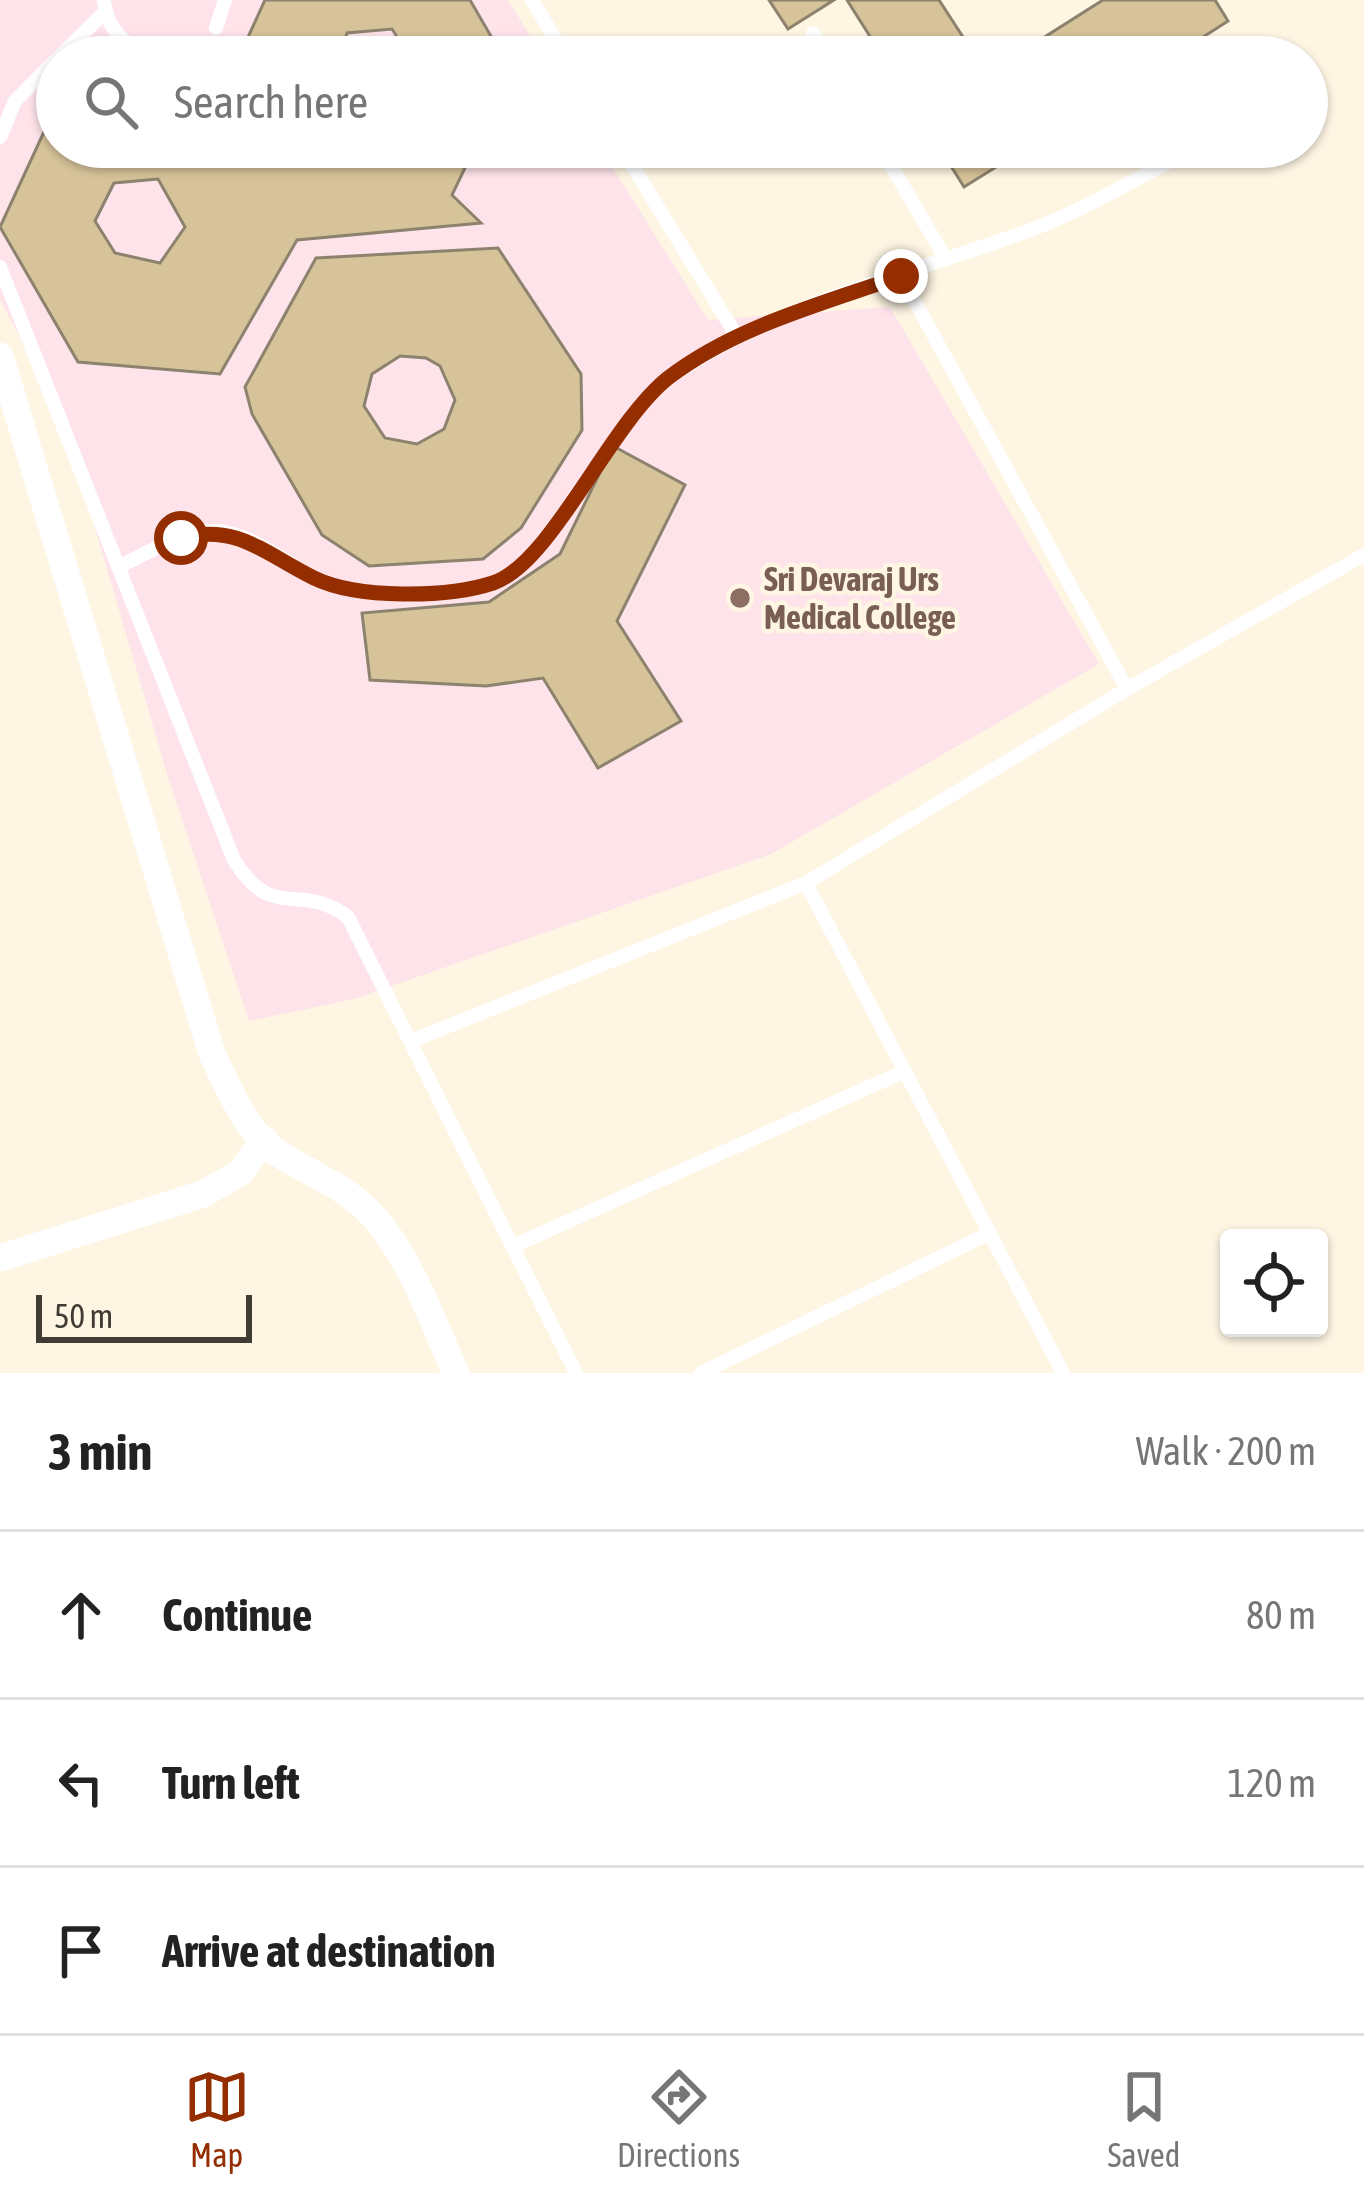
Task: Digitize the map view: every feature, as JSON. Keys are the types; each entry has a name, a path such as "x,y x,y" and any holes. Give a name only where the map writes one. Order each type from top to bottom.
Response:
{"street":[{"path":"0,356 212,1054 241,1112 274,1152 335,1182 374,1217 411,1276 456,1373"},
{"path":"0,1258 203,1194 241,1172 264,1139"}],"lane":[{"path":"216,28 225,0"},
{"path":"532,0 553,36"},
{"path":"78,36 105,6 123,36"},
{"path":"0,137 15,100 36,79"},
{"path":"634,168 736,335"},
{"path":"892,168 946,259"},
{"path":"118,567 210,530 248,538 314,578 349,591 378,594 488,585 513,575 534,553 630,415 668,379 736,335 1086,206 1157,168"},
{"path":"0,267 234,860 251,887 269,899 330,904 348,917 576,1373"},
{"path":"901,276 1126,689"},
{"path":"411,1041 806,883 1126,689 1364,555"},
{"path":"806,883 1064,1373"},
{"path":"513,1246 905,1071"},
{"path":"701,1373 990,1233"}],"shaded area":[{"path":"0,0 508,0 530,36 36,36 36,168 613,168 708,320 890,307 1099,664 771,854 354,999 249,1021 168,777 63,419 0,300"}],"building":[{"path":"265,0 470,0 491,36 396,36 392,29 346,36 249,36"},
{"path":"769,0 834,0 788,29"},
{"path":"847,0 939,0 962,36 870,36"},
{"path":"1103,0 1215,0 1228,21 1205,36 1046,36"},
{"path":"36,149 36,168 465,168 452,195 481,223 297,240 220,374 78,362 0,227","holes":["158,179 185,227 160,263 115,253 95,221 114,183"]},
{"path":"952,168 994,168 964,187"},
{"path":"498,248 581,374 582,430 521,528 483,559 369,566 322,535 252,414 245,387 316,258","holes":["400,356 426,358 440,366 455,400 444,429 417,444 385,438 364,406 372,374"]},
{"path":"613,446 685,485 617,621 681,721 598,768 543,678 486,686 370,680 362,613 489,602 560,554"}],"place":[{"name":"Sri Devaraj Urs Medical College","path":"740,598"}],"route":[{"path":"181,538 210,530 248,538 314,578 349,591 378,594 488,585 513,575 534,553 607,444 668,379 736,335 901,276"}]}
